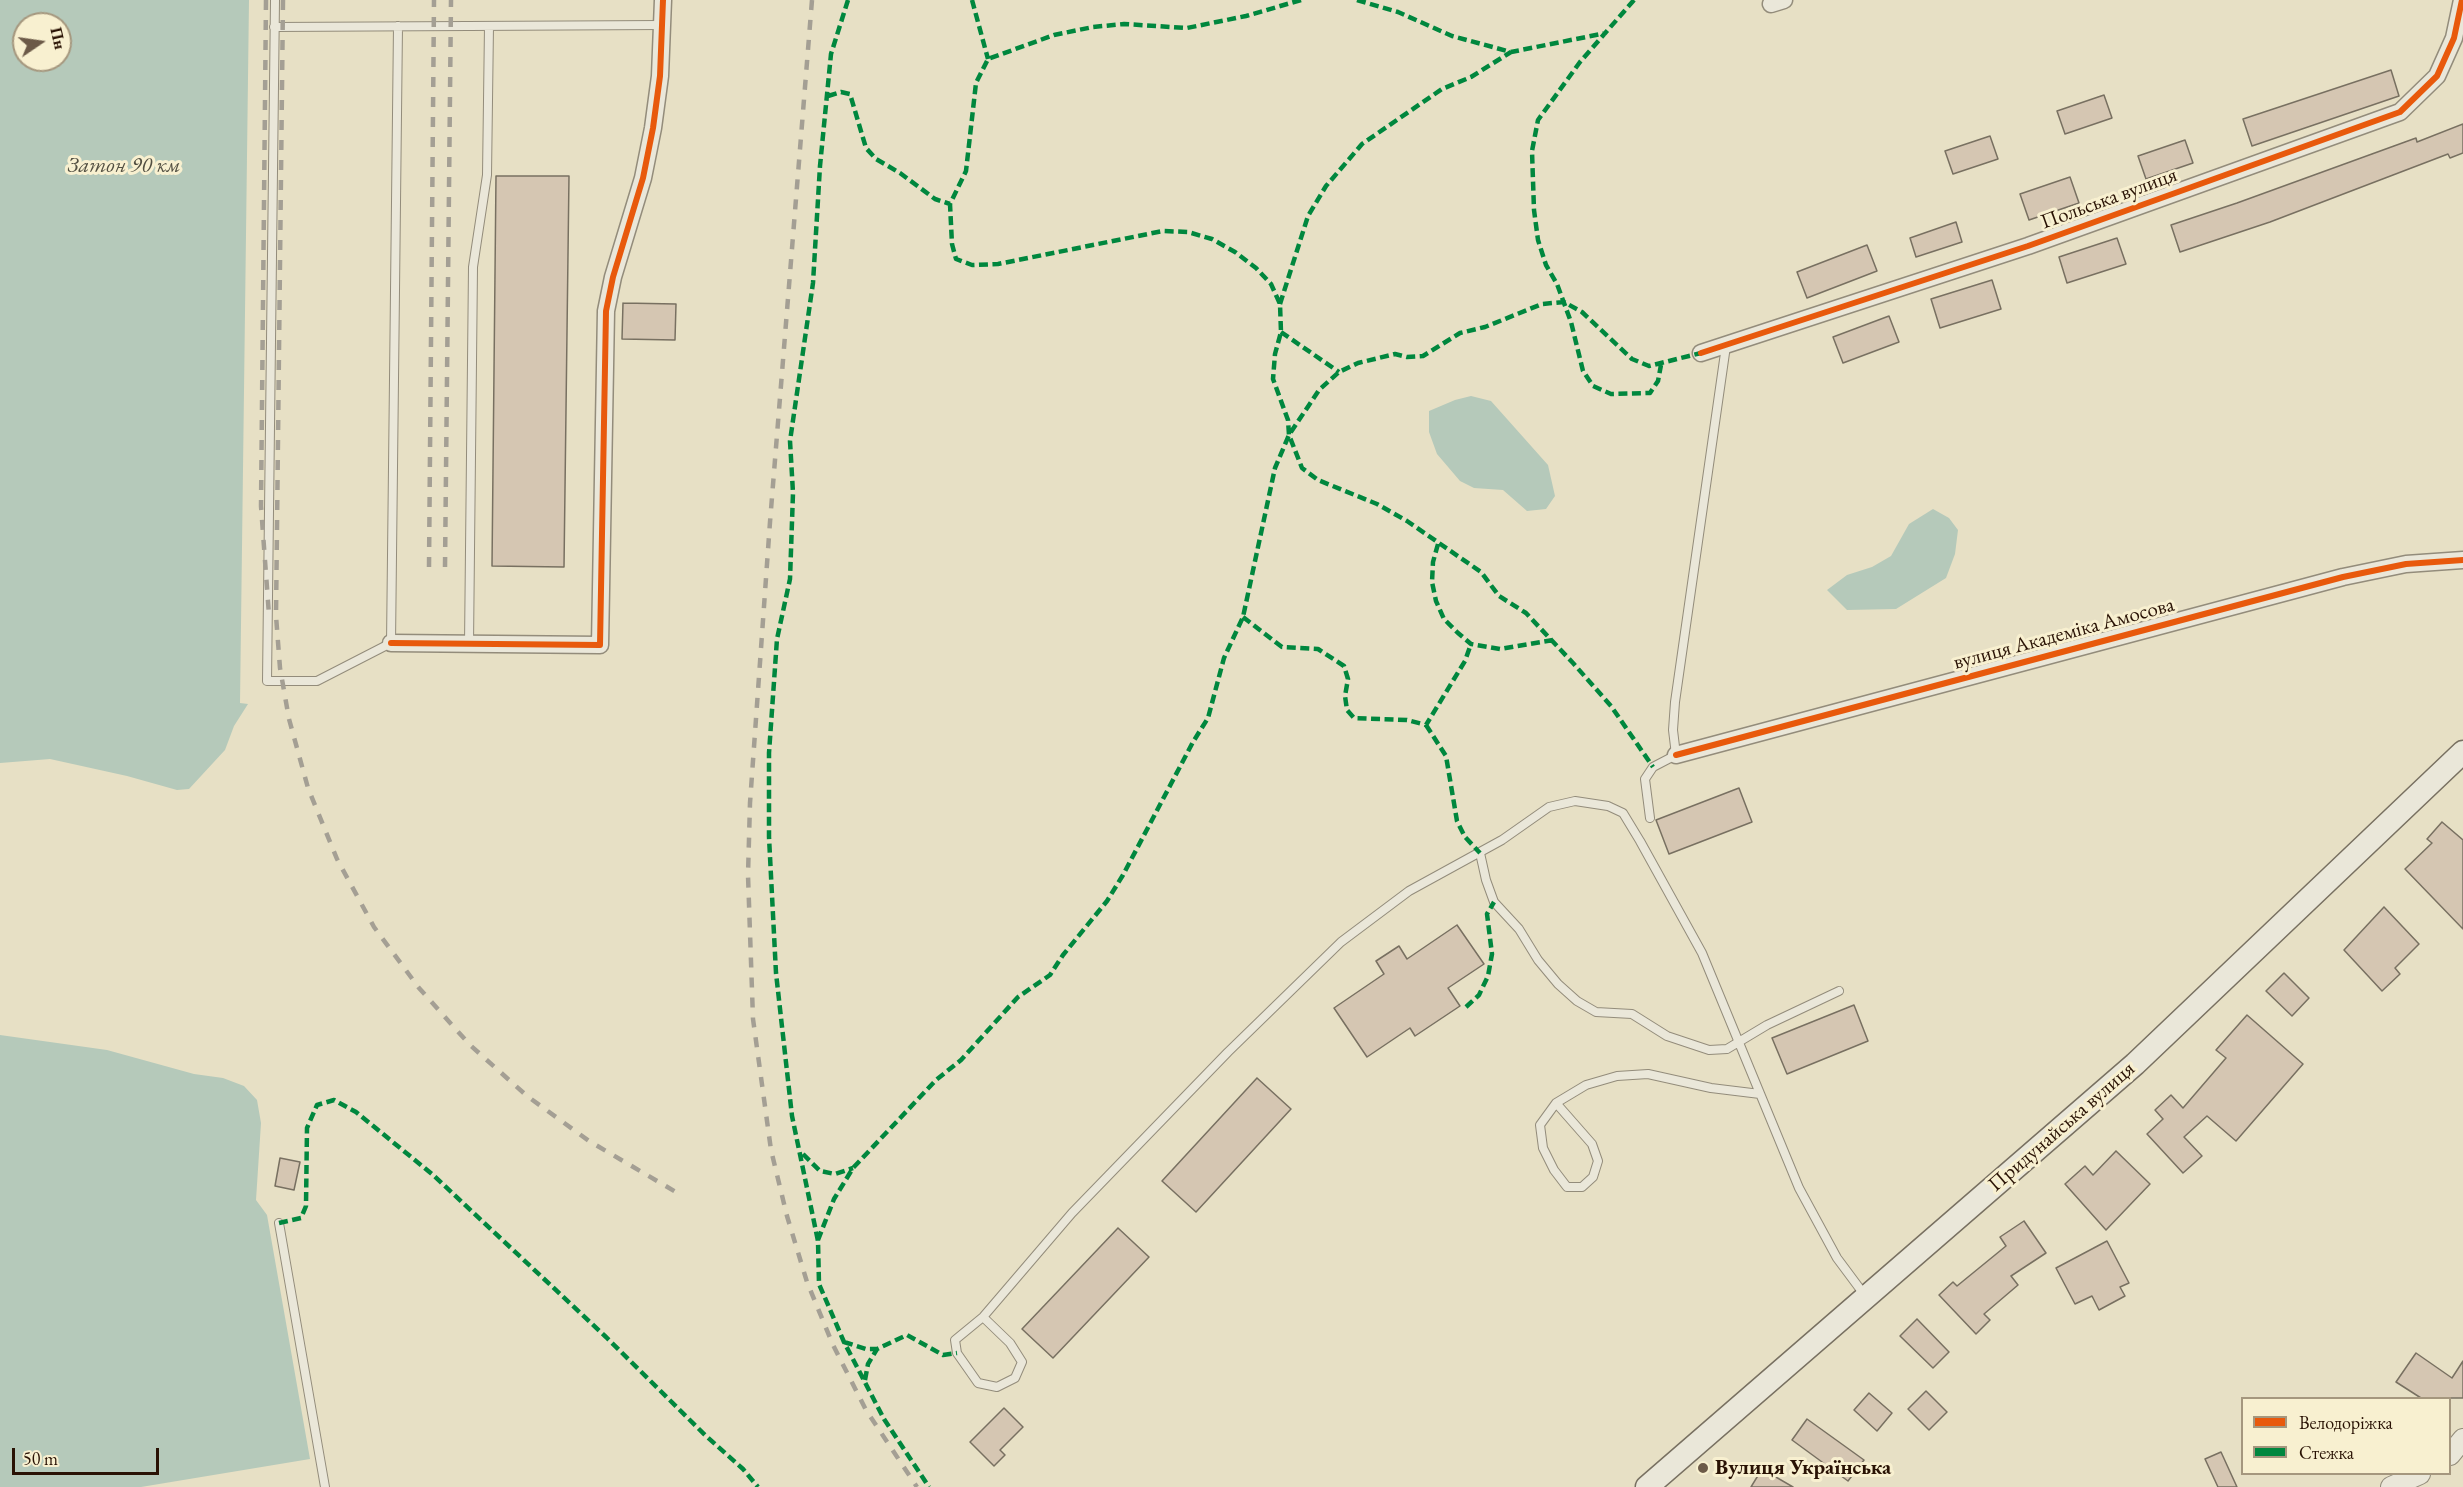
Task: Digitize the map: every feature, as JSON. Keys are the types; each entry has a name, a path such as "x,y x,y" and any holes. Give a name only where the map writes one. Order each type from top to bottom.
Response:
{"main road":[{"name":"Придунайська вулиця","path":"1647,1487 2135,1064 2463,752"}],"street":[{"path":"391,643 600,645 606,312 613,277 643,178 660,76 663,0"},
{"name":"Польська вулиця","path":"1701,353 2028,246 2400,112 2437,75 2454,38 2462,0"},
{"name":"вулиця Академіка Амосова","path":"1676,755 2343,577 2406,564 2463,560"},
{"path":"2451,1454 2463,1439"},
{"path":"2391,1487 2416,1475"}],"lane":[{"path":"275,0 267,681 317,681 391,643 398,26"},
{"path":"274,27 663,25"},
{"path":"469,644 473,267 488,176 489,26"},
{"path":"1650,818 1645,779 1653,767 1676,755 1673,730 1675,702 1726,346"},
{"path":"983,1317 1010,1343 1022,1362 1015,1378 997,1387 978,1383 957,1353 956,1340 983,1317 1072,1213 1228,1052 1341,942 1409,891 1480,853 1549,807 1575,801 1608,806 1623,813 1702,953 1741,1042 1783,1153 1812,1215 1849,1277 1866,1298"},
{"path":"1480,853 1494,902 1519,929 1538,960 1576,1001 1596,1012 1632,1014 1667,1036 1709,1050 1727,1049 1767,1026 1839,991"},
{"path":"1556,1103 1592,1144 1598,1161 1593,1177 1582,1187 1567,1186 1554,1170 1544,1148 1540,1125 1556,1103 1596,1082 1617,1076 1648,1074 1711,1088 1760,1095"},
{"path":"279,1223 325,1487"}],"water":[{"name":"Затон 90 км","path":"0,0 249,0 240,703 248,704 234,726 225,750 189,789 177,790 50,759 0,763"},
{"path":"1471,396 1491,401 1548,465 1555,496 1546,509 1527,511 1503,490 1474,488 1460,481 1437,454 1429,432 1429,411"},
{"path":"1933,509 1949,518 1958,530 1955,554 1946,578 1896,609 1847,610 1827,590 1847,575 1872,567 1891,556 1909,524"},
{"path":"0,1035 107,1050 194,1074 223,1078 244,1086 257,1100 261,1123 256,1200 267,1215 310,1459 141,1487 0,1487"}],"building":[{"path":"2391,70 2399,96 2252,146 2243,119"},
{"path":"2104,95 2112,118 2065,134 2057,111"},
{"path":"2463,124 2463,153 2450,158 2448,154 2270,222 2180,252 2171,225 2416,138 2417,142"},
{"path":"1990,136 1998,159 1953,174 1945,151"},
{"path":"2185,140 2193,163 2146,179 2138,156"},
{"path":"496,176 569,176 564,567 492,566"},
{"path":"2070,177 2079,203 2029,220 2020,194"},
{"path":"1956,222 1962,242 1916,257 1910,238"},
{"path":"2117,238 2126,264 2067,283 2059,257"},
{"path":"1867,245 1877,271 1807,298 1797,272"},
{"path":"1992,280 2001,309 1940,328 1931,299"},
{"path":"623,303 676,304 675,340 622,339"},
{"path":"1889,316 1899,342 1843,363 1833,337"},
{"path":"1739,788 1752,822 1669,854 1656,820"},
{"path":"2442,822 2463,840 2463,929 2405,869 2432,843 2427,839"},
{"path":"2384,907 2419,944 2395,968 2400,974 2382,991 2344,950"},
{"path":"1457,925 1484,964 1448,988 1460,1006 1415,1036 1410,1028 1367,1057 1334,1008 1384,974 1376,961 1399,946 1407,959"},
{"path":"2284,973 2309,998 2292,1016 2266,991"},
{"path":"1854,1005 1868,1041 1787,1074 1772,1038"},
{"path":"2247,1015 2303,1064 2236,1141 2207,1116 2184,1137 2202,1156 2183,1173 2147,1134 2163,1119 2155,1110 2171,1095 2183,1108 2226,1058 2216,1050"},
{"path":"1257,1078 1291,1109 1196,1212 1162,1181"},
{"path":"2116,1151 2150,1184 2106,1230 2065,1184 2085,1166 2093,1175"},
{"path":"280,1158 300,1162 294,1190 275,1186"},
{"path":"2024,1221 2046,1253 2011,1276 2018,1285 1984,1314 1990,1320 1976,1334 1939,1295 1953,1282 1957,1286 2006,1246 2000,1237"},
{"path":"1118,1228 1149,1257 1053,1358 1022,1329"},
{"path":"2107,1241 2129,1283 2120,1287 2125,1296 2099,1310 2092,1296 2075,1304 2056,1268"},
{"path":"1917,1319 1949,1352 1933,1368 1900,1336"},
{"path":"2416,1353 2452,1378 2463,1361 2463,1398 2419,1397 2396,1382"},
{"path":"1926,1391 1947,1412 1929,1430 1908,1409"},
{"path":"1869,1393 1892,1413 1877,1431 1854,1410"},
{"path":"1004,1408 1023,1427 1000,1450 1005,1455 994,1466 970,1442"},
{"path":"1807,1419 1864,1460 1848,1481 1792,1440"},
{"path":"2221,1452 2237,1487 2218,1487 2205,1459"},
{"path":"1762,1469 1793,1487 1751,1487"}],"railway":[{"path":"266,0 261,506 269,615"},
{"path":"283,0 276,616 280,668 289,719 308,788 337,859 374,927 419,988 470,1045 527,1096 589,1141 681,1195"},
{"path":"429,567 434,0"},
{"path":"445,567 451,0"},
{"path":"812,0 750,803 748,875 753,1019 771,1150 787,1216 807,1282 833,1345 866,1410 917,1487"}],"marked path":[{"path":"848,0 831,54 820,166 813,283 790,441 793,493 790,579 777,639 769,753 769,837 776,973 792,1116 818,1241 819,1284 844,1342 884,1419 929,1487"},
{"path":"972,0 988,59"},
{"path":"1301,0 1246,16 1187,28 1124,24 1093,27 1054,35 988,59 976,83 966,171 950,204 952,244 956,259 972,265 998,264 1163,231 1188,232 1212,239 1235,252 1256,268 1271,284 1280,304 1281,332 1275,354 1273,379 1288,420 1289,435 1302,468 1318,480 1377,504 1407,521 1481,572 1499,596 1526,613 1611,706 1653,767"},
{"path":"1357,0 1398,12 1452,36 1511,52 1606,33"},
{"path":"1634,0 1580,62 1538,120 1532,151 1534,210 1538,240 1546,265 1557,284 1571,322 1583,371 1593,386 1611,394 1650,393 1658,381 1661,365"},
{"path":"1280,304 1308,216 1326,186 1362,144 1442,89 1471,77 1511,52"},
{"path":"828,96 841,92 850,94 866,148 876,159 900,173 935,199 950,204"},
{"path":"818,1240 834,1199 853,1168 936,1080 961,1060 1018,997 1050,975 1063,955 1107,901 1123,875 1208,718 1224,658 1243,617 1275,468 1289,435 1319,390 1339,372 1358,363 1395,354 1407,357 1423,356 1460,333 1485,327 1542,304 1564,302 1582,312 1632,359 1649,366 1701,353"},
{"path":"1281,332 1339,372"},
{"path":"1438,544 1433,562 1432,582 1436,601 1444,619 1471,644 1500,649 1553,640"},
{"path":"1243,617 1282,647 1318,649 1344,666 1348,679 1345,696 1347,710 1354,718 1407,720 1426,725 1465,661 1471,644"},
{"path":"1426,725 1446,756 1457,821 1465,837 1480,853"},
{"path":"1466,1007 1479,995 1488,976 1492,954 1487,914 1494,902"},
{"path":"279,1223 301,1218 306,1206 307,1128 317,1105 334,1100 356,1112 432,1174 606,1337 705,1435 743,1469 758,1487"},
{"path":"803,1154 820,1171 835,1174 853,1168"},
{"path":"844,1342 866,1349 877,1349 907,1335 943,1355 957,1353"},
{"path":"865,1380 868,1364 877,1349"}],"cycle path":[{"path":"391,643 600,645 606,311 613,277 643,178 653,128 660,76 663,0"},
{"path":"1701,353 2028,246 2400,112 2437,76 2454,38 2462,0"},
{"path":"1676,755 2343,577 2406,564 2463,560"}],"place":[{"name":"Вулиця Українська","path":"1703,1468"}]}
